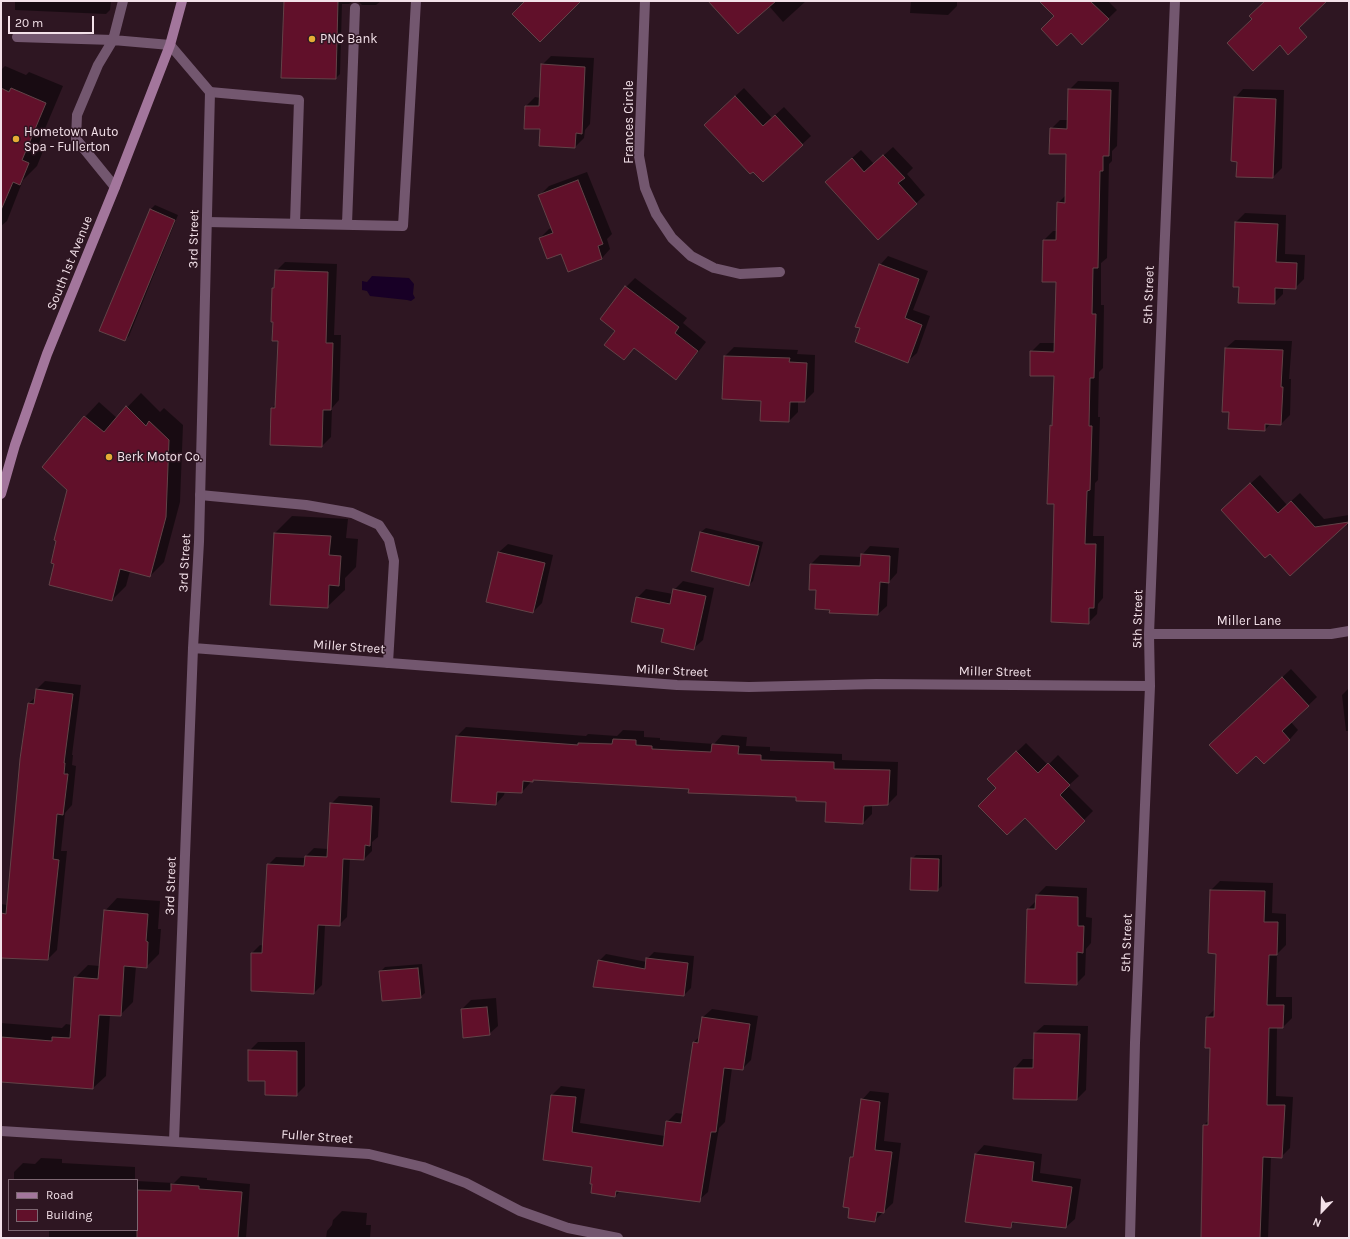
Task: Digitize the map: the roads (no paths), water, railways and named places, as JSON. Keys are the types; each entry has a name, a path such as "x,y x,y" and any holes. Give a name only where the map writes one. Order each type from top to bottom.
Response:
{"main road":[{"path":"170,45 182,1"},
{"name":"South 1st Avenue","path":"1,494 4,473 47,354 170,45"}],"street":[{"path":"114,187 76,139 78,115 98,64 113,40 123,1"},
{"path":"207,222 404,226 416,1"},
{"name":"Frances Circle","path":"645,1 640,156 645,188 656,214 672,238 691,256 714,268 740,274 780,272"},
{"name":"5th Street","path":"1130,1238 1135,1043 1150,686 1149,634 1175,1"},
{"path":"347,224 355,8"},
{"path":"17,37 113,40 170,45 210,92 299,100 295,223"},
{"name":"3rd Street","path":"174,1141 200,495 210,92"},
{"path":"200,495 306,506 352,513 379,525 389,540 394,561 388,663"},
{"name":"Miller Lane","path":"1149,634 1331,634 1349,631"},
{"name":"Miller Street","path":"193,648 678,685 741,687 876,684 1150,686"},
{"name":"Fuller Street","path":"1,1131 369,1154 424,1166 466,1183 520,1211 568,1228 618,1238"}],"place":[{"name":"PNC Bank","path":"312,39"},
{"name":"Hometown Auto Spa - Fullerton","path":"16,139"},
{"name":"Berk Motor Co.","path":"109,457"}]}
